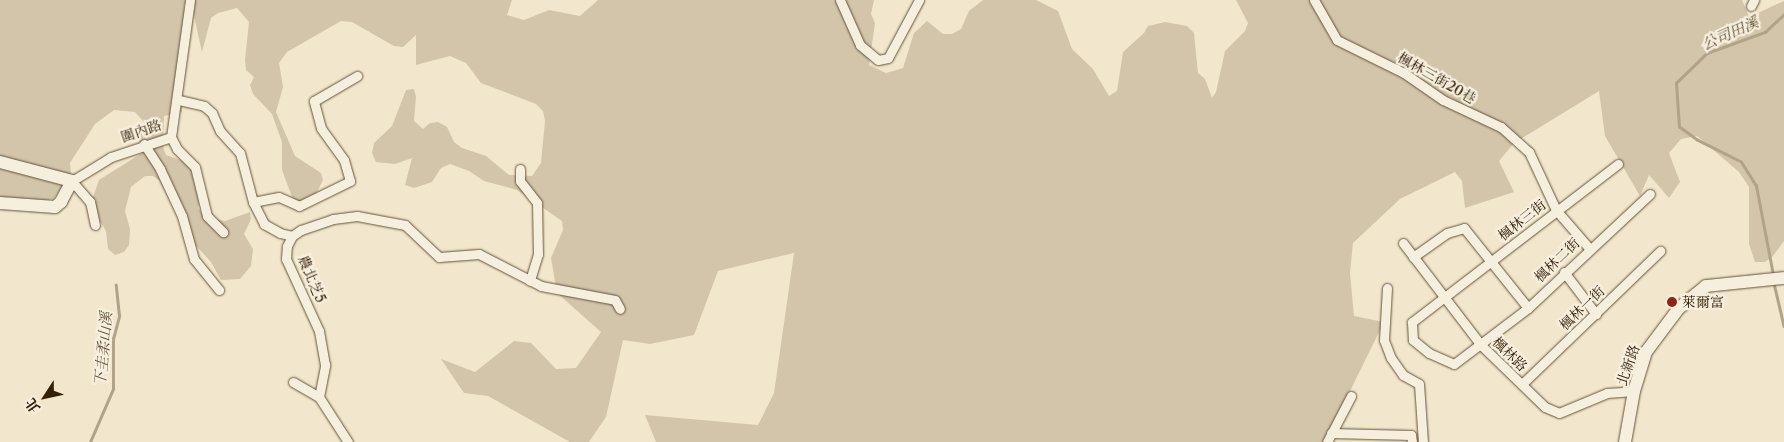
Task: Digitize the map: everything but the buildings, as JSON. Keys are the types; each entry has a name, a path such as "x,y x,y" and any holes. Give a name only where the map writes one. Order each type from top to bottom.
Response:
{"main road":[{"path":"0,162 72,181 61,202 55,207 0,203"},
{"name":"北新路","path":"1625,442 1634,391 1646,352 1655,336 1693,293 1717,283 1784,278"}],"street":[{"name":"圍內路","path":"72,181 111,157 144,144 171,137 179,100 190,0"},
{"path":"840,0 860,45 878,60 888,58 918,0"},
{"name":"楓林三街20巷","path":"1314,0 1336,40 1404,74 1443,100 1501,127 1528,152 1556,210 1589,248"},
{"path":"253,202 279,197 299,206 350,181 344,160 320,128 314,100 357,76"},
{"path":"179,100 204,106 212,113 220,131 240,153 253,202 264,224 280,233 292,236 333,219 357,216 404,225 439,257 479,254 541,286 614,300 620,309"},
{"path":"171,137 178,149 195,167 207,216 223,232"},
{"path":"144,144 160,169 182,216 194,258 219,290"},
{"name":"楓林三街","path":"1481,345 1454,364 1429,353 1413,340 1412,322 1618,164"},
{"path":"520,169 520,181 537,203 538,254 530,281"},
{"path":"72,181 90,202 95,225"},
{"name":"楓林二街","path":"1481,345 1528,308 1589,248 1650,194"},
{"path":"1413,257 1447,234 1464,228 1489,262 1528,308"},
{"name":"農北芝5","path":"292,236 287,246 286,259 319,330 325,365 319,398"},
{"name":"楓林路","path":"1403,243 1443,298 1481,345 1513,380 1522,384 1545,407 1559,413 1607,393 1634,391"},
{"name":"楓林一街","path":"1522,384 1660,251"},
{"path":"1564,272 1596,314"},
{"path":"1387,288 1384,340 1391,358 1403,375 1419,384 1423,442"},
{"path":"293,382 319,398 339,424 348,442"},
{"path":"1351,396 1329,438 1411,435 1412,442"}],"shaded area":[{"path":"0,0 512,0 507,15 524,20 549,10 580,16 598,0 874,0 871,14 875,23 869,65 886,73 903,68 914,33 927,21 943,34 952,34 961,29 969,11 983,0 1036,0 1058,11 1072,49 1093,69 1109,96 1117,91 1123,52 1144,33 1148,26 1165,22 1187,26 1194,33 1198,73 1205,79 1212,98 1216,92 1225,51 1245,31 1248,23 1236,0 1742,0 1749,17 1784,1 1784,241 1773,256 1765,262 1755,262 1749,244 1749,187 1739,172 1697,136 1681,139 1669,153 1680,182 1669,198 1649,175 1640,196 1605,136 1599,91 1514,143 1499,161 1514,192 1465,208 1462,181 1455,172 1400,199 1353,243 1350,273 1354,316 1384,322 1325,442 656,442 645,415 758,425 774,393 794,253 718,271 694,335 650,344 623,340 606,417 589,442 570,442 488,396 464,393 441,359 475,372 514,341 531,343 556,369 576,368 601,332 557,293 551,258 563,230 562,221 517,190 484,181 469,171 450,164 441,168 432,182 414,188 405,185 412,158 395,164 376,162 372,153 374,143 392,126 406,90 414,89 416,97 414,121 423,129 430,123 438,122 447,127 454,142 462,148 486,156 509,175 532,176 541,163 545,121 543,111 536,104 481,83 466,63 450,56 416,65 416,35 403,47 394,46 352,22 341,21 287,52 279,63 283,87 276,112 295,156 321,173 323,180 316,194 299,203 292,197 282,170 282,142 272,114 253,94 250,85 254,77 246,70 245,60 249,22 237,8 218,13 211,18 202,52 192,7 184,4 186,20 179,64 182,112 164,116 163,147 166,155 183,161 195,175 200,193 198,208 205,217 225,221 250,212 251,219 244,234 253,249 251,266 240,279 221,280 211,262 190,239 160,181 153,176 145,176 131,187 125,211 130,229 129,245 124,252 115,255 108,249 106,231 92,208 93,197 99,180 142,153 139,142 144,122 135,112 114,110 95,124 70,163 71,175 54,198 40,202 0,199"}],"waterway":[{"name":"公司田溪","path":"1773,275 1756,186 1741,162 1697,140 1679,127 1676,83 1707,53 1765,32 1784,14"},
{"name":"公司田溪","path":"1774,283 1784,326"},
{"name":"下圭柔山溪","path":"90,442 113,389 113,339 119,316 116,285"}],"place":[{"name":"萊爾富","path":"1672,302"}]}
